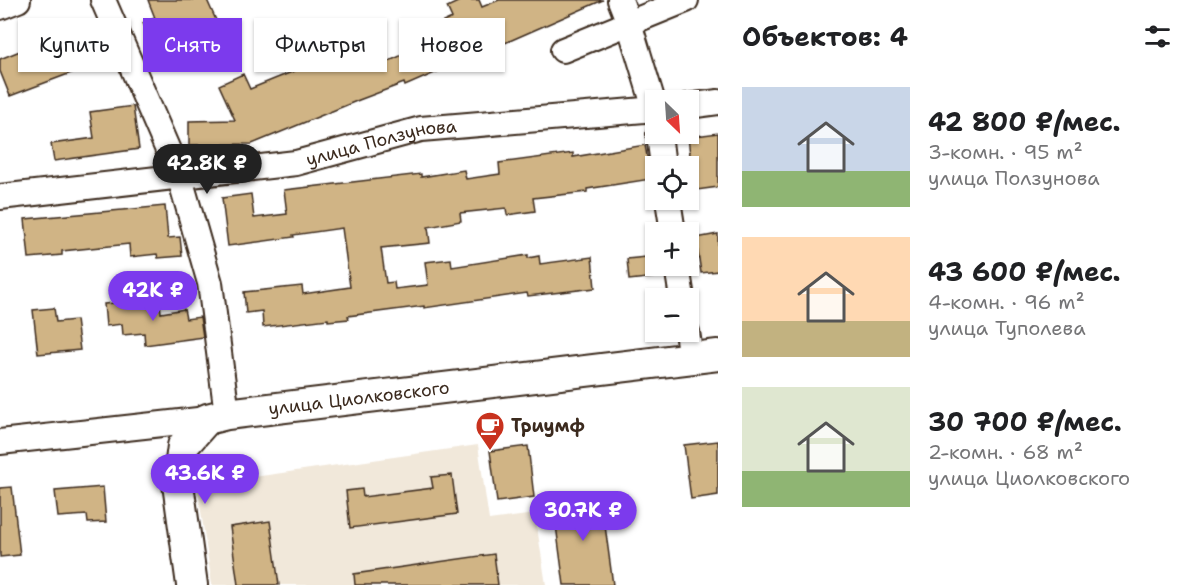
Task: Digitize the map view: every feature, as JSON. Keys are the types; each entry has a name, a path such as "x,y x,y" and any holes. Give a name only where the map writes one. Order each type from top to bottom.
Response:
{"street":[{"path":"0,7 18,0"},
{"path":"103,0 180,178 210,283 217,416 183,446 178,484 192,585"},
{"path":"620,0 649,90"},
{"path":"563,50 686,0"},
{"path":"699,105 718,102"},
{"name":"улица Ползунова","path":"0,197 296,163 421,129 645,111"},
{"name":"улица Циолковского","path":"0,442 217,416 699,348"}],"shaded area":[{"path":"478,445 489,520 535,514 546,585 212,585 197,485"}],"building":[{"path":"148,0 207,0 215,18 155,18"},
{"path":"462,0 479,0 482,7 499,0 603,0 505,43 505,18 452,18 447,7"},
{"path":"18,52 18,72 74,72 10,96 0,71 0,59"},
{"path":"399,57 399,72 437,72 405,86 404,83 359,100 252,144 189,145 189,121 235,120 219,85 243,74 250,89 292,72 387,72 387,62"},
{"path":"133,106 139,149 54,161 51,144 94,138 90,112"},
{"path":"718,133 718,187 699,190 699,156 688,156 690,155 689,144 699,144 699,136"},
{"path":"645,145 647,156 645,156 645,180 587,189 587,192 533,198 535,211 507,215 506,208 460,213 461,221 428,227 430,243 381,248 386,283 394,282 395,289 428,285 425,262 451,259 452,267 528,255 528,258 539,256 540,264 592,257 595,288 528,296 527,293 348,316 349,319 328,321 328,319 263,327 262,311 246,313 244,292 302,286 303,294 350,287 342,228 228,246 222,198 251,194 254,218 287,214 284,190 421,174 421,177 464,170 466,179 500,174 499,163 573,153 573,157"},
{"path":"165,206 168,238 180,237 182,256 158,258 157,254 130,257 129,244 62,251 62,255 29,258 25,219"},
{"path":"718,234 718,271 701,273 699,237"},
{"path":"645,257 645,276 656,277 629,280 627,259"},
{"path":"138,301 138,306 160,303 161,313 184,309 186,319 200,317 203,337 145,345 144,333 123,335 122,324 106,326 104,304"},
{"path":"54,308 56,322 76,320 80,350 38,354 33,310"},
{"path":"718,441 718,495 691,499 684,445"},
{"path":"528,446 534,497 497,502 490,451"},
{"path":"452,475 457,514 350,528 346,491 362,489 363,497 433,488 431,477"},
{"path":"12,487 20,555 0,557 0,488"},
{"path":"103,487 106,522 88,523 87,515 58,517 55,491"},
{"path":"601,496 613,585 564,585 553,503"},
{"path":"270,521 279,585 238,585 230,527"},
{"path":"494,554 498,585 355,585 354,574"}],"place":[{"name":"Триумф","path":"490,452"}]}
